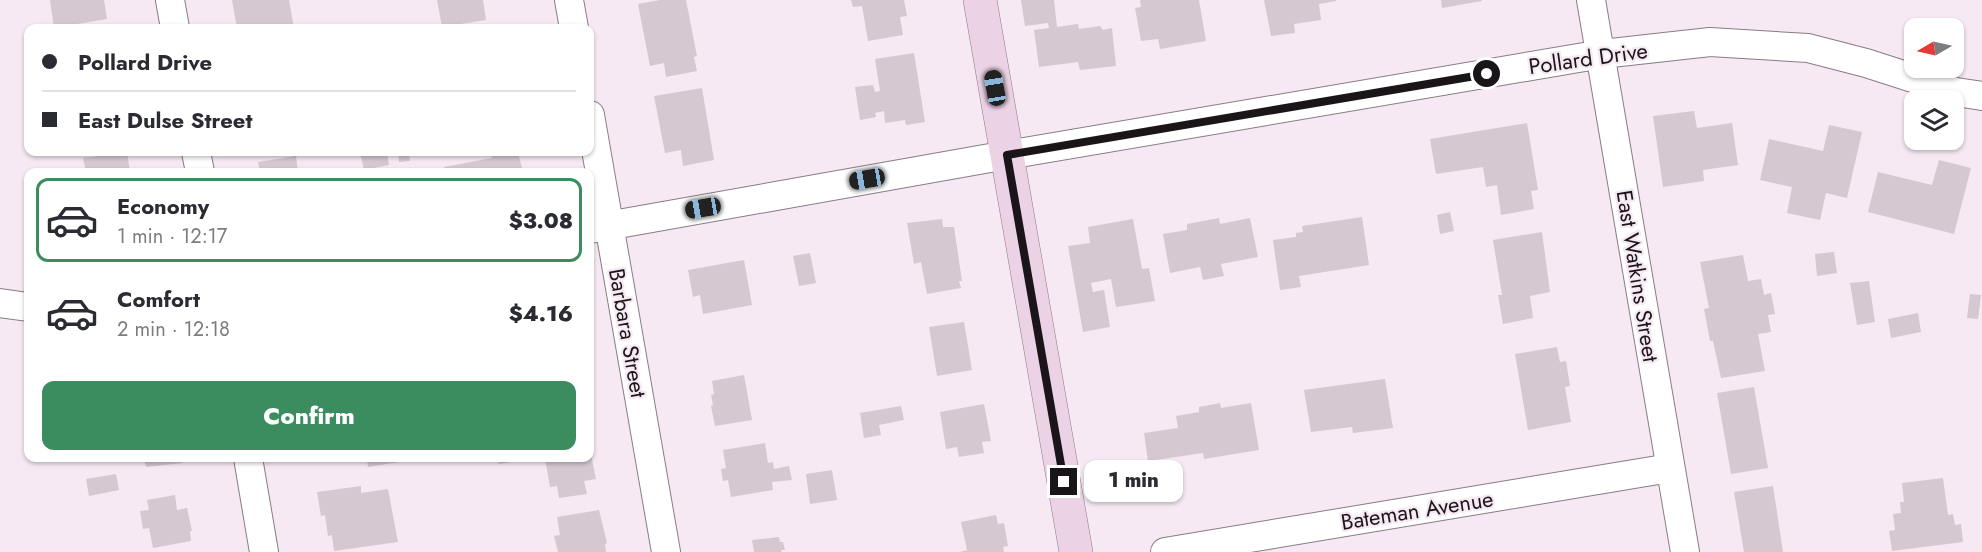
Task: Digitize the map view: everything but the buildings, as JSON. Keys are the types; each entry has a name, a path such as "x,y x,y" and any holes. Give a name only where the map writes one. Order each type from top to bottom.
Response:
{"street":[{"path":"170,0 174,24"},
{"path":"568,0 573,24"},
{"path":"980,0 1076,552"},
{"name":"East Watkins Street","path":"1591,0 1685,552"},
{"name":"Pollard Drive","path":"600,227 1602,54 1710,42 1808,48 1866,63 1956,92 1982,96"},
{"name":"Barbara Street","path":"594,156 600,227 666,552"},
{"path":"0,303 24,306"},
{"path":"249,462 264,552"},
{"name":"Bateman Avenue","path":"1165,552 1670,468"}],"route":[{"path":"1064,482 1007,155 1487,74"}]}
